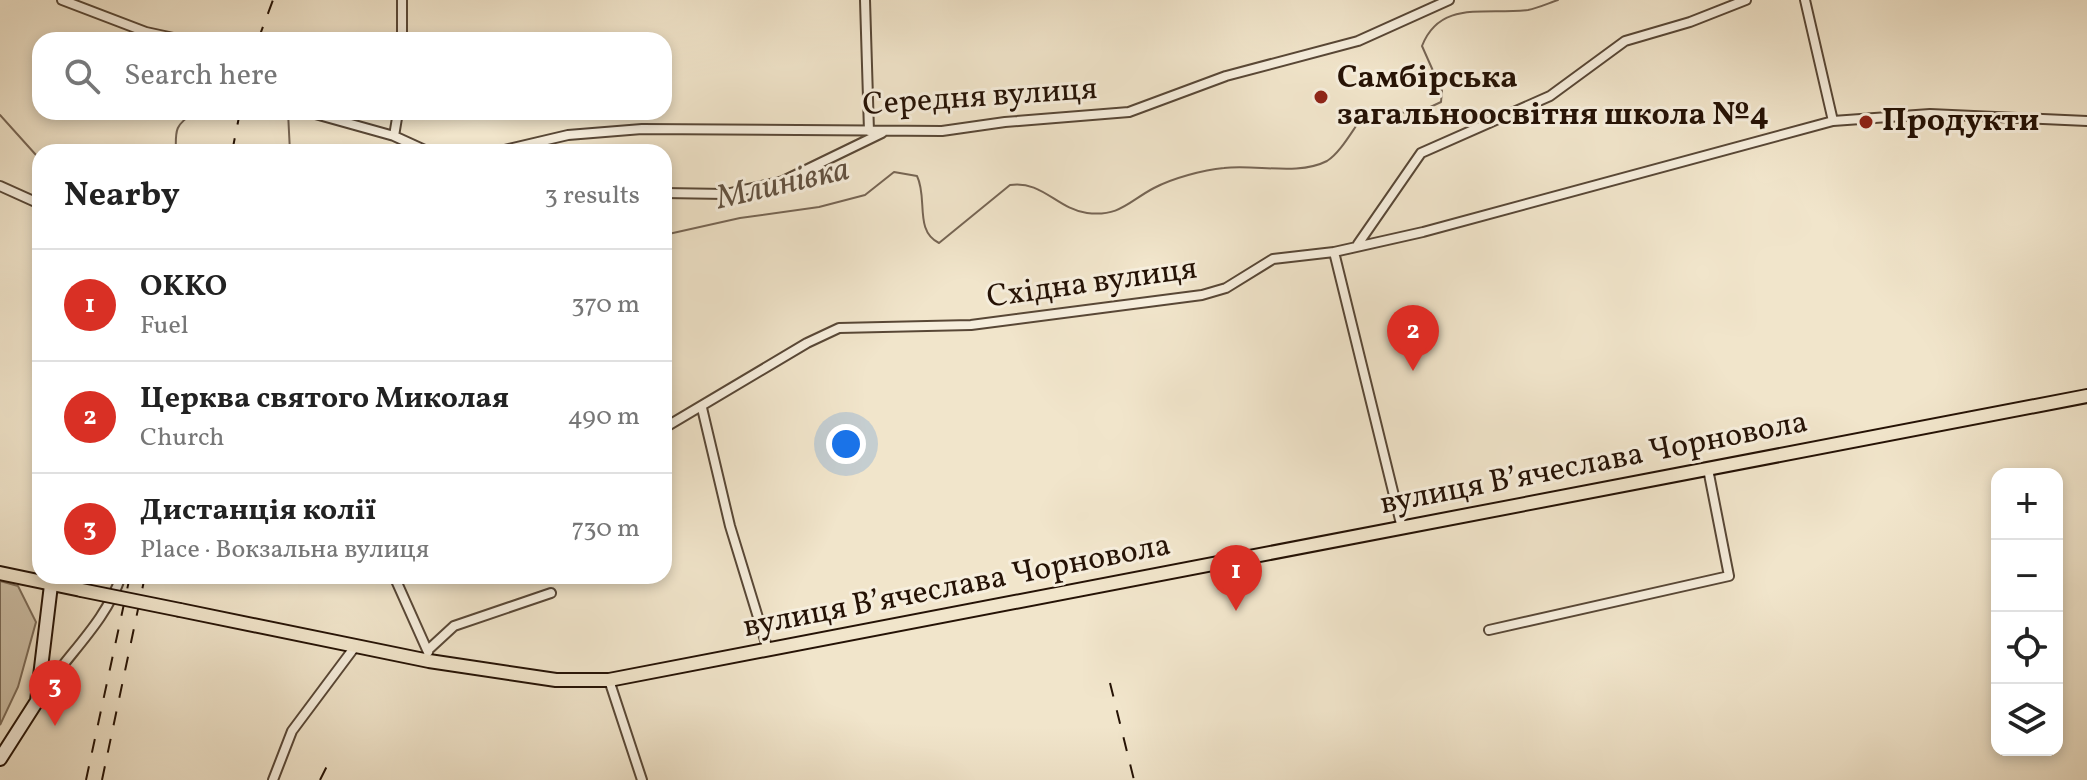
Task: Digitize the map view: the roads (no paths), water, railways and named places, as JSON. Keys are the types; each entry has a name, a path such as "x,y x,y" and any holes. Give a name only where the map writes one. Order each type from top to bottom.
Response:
{"main road":[{"name":"вулиця Вʼячеслава Чорновола","path":"47,584 354,648 428,656 556,680 609,680 2087,396"},
{"name":"вулиця Вʼячеслава Чорновола","path":"0,573 32,581"},
{"path":"0,759 37,701 51,585"}],"street":[{"path":"62,0 146,32"},
{"path":"402,0 402,32"},
{"path":"865,0 869,131"},
{"name":"Середня вулиця","path":"530,144 568,135 642,129 942,131 1129,112 1226,76 1358,41 1449,0"},
{"path":"1357,244 1421,153 1550,96 1625,41 1690,22 1746,0"},
{"path":"1805,0 1833,121"},
{"name":"Східна вулиця","path":"672,424 807,343 839,328 971,325 1202,295 1226,288 1273,259 1334,252 1357,244 1423,232 1833,121 1930,114 2087,121"},
{"path":"337,120 412,144"},
{"path":"394,136 397,120"},
{"path":"672,193 726,194 783,181 864,145 885,131"},
{"path":"0,186 32,200"},
{"path":"1334,252 1402,528"},
{"path":"702,408 730,526 768,650"},
{"path":"1489,630 1729,576 1708,469"},
{"path":"37,701 55,672 94,629 117,584"},
{"path":"397,584 428,656 454,626 551,593"},
{"path":"273,780 292,731 354,648"},
{"path":"609,680 642,780"}],"waterway":[{"name":"Млинівка","path":"672,233 740,218 819,207 865,195 894,172 917,176 924,222 931,238 939,243 1010,185 1031,187 1076,210 1098,214 1124,207 1162,184 1198,173 1236,167 1290,169 1316,165 1337,153 1361,119 1426,109 1441,102 1442,91 1422,46 1430,31 1440,22 1465,13 1528,10 1558,0"},
{"path":"0,115 32,151"},
{"path":"176,144 178,128 184,120"},
{"path":"288,120 290,144"}],"railway":[{"path":"261,32 273,0"},
{"path":"234,144 238,120"},
{"path":"86,780 128,584"},
{"path":"102,780 143,584"},
{"path":"1110,683 1134,780"},
{"path":"320,780 329,762"}],"place":[{"name":"Самбірська загальноосвітня школа №4","path":"1321,97"},
{"name":"Продукти","path":"1866,122"},
{"name":"Церква святого Миколая","path":"1413,371"},
{"name":"OKKO","path":"1236,611"},
{"name":"Дистанція колії","path":"55,726"}]}
